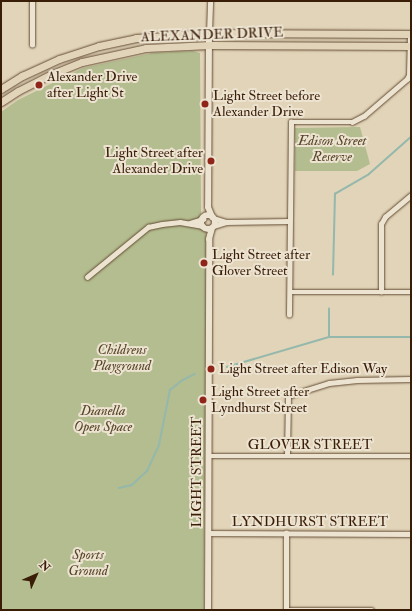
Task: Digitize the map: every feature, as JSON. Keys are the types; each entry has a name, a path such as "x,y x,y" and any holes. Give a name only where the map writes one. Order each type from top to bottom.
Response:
{"main road":[{"name":"ALEXANDER DRIVE","path":"1,89 49,64 99,46 148,36 209,33 411,34"},
{"name":"ALEXANDER DRIVE","path":"1,102 18,91 52,74 82,62 146,48 210,45 411,46"}],"street":[{"path":"32,1 32,45"},
{"path":"209,227 212,217 208,207 210,1"},
{"path":"290,315 289,221 291,122 352,122 364,116 407,79 410,70 411,34"},
{"path":"381,292 381,224 384,217 411,195"},
{"path":"203,218 208,207"},
{"path":"190,223 203,218 212,217 226,222"},
{"path":"203,218 209,227"},
{"path":"87,277 148,227 162,224 190,223 209,227 226,222 289,221"},
{"name":"LIGHT STREET","path":"208,610 209,227"},
{"path":"290,292 411,292"},
{"path":"287,455 288,396 328,383 356,380 411,380"},
{"name":"GLOVER STREET","path":"209,456 411,456"},
{"name":"LYNDHURST STREET","path":"209,533 411,534"},
{"path":"286,534 286,610 372,610"}],"green space":[{"name":"Dianella Open Space","path":"193,51 200,53 201,214 206,228 204,610 1,610 1,112 18,100 83,68 152,53"},
{"name":"Edison Street Reserve","path":"360,127 370,164 357,171 295,171 295,128"}],"waterway":[{"path":"333,275 335,194 369,174 411,137"},
{"path":"329,309 329,337"},
{"path":"227,367 329,337 411,337"},
{"path":"119,488 132,485 147,471 159,445 170,390 183,380 195,374"}],"place":[{"name":"Alexander Drive after Light St","path":"39,85"},
{"name":"Light Street before Alexander Drive","path":"205,104"},
{"name":"Light Street after Alexander Drive","path":"211,161"},
{"name":"Light Street after Glover Street","path":"204,263"},
{"name":"Light Street after Edison Way","path":"211,369"},
{"name":"Light Street after Lyndhurst Street","path":"203,400"}],"park label":[{"name":"Childrens Playground","path":"122,358"},
{"name":"Sports Ground","path":"88,564"}]}
